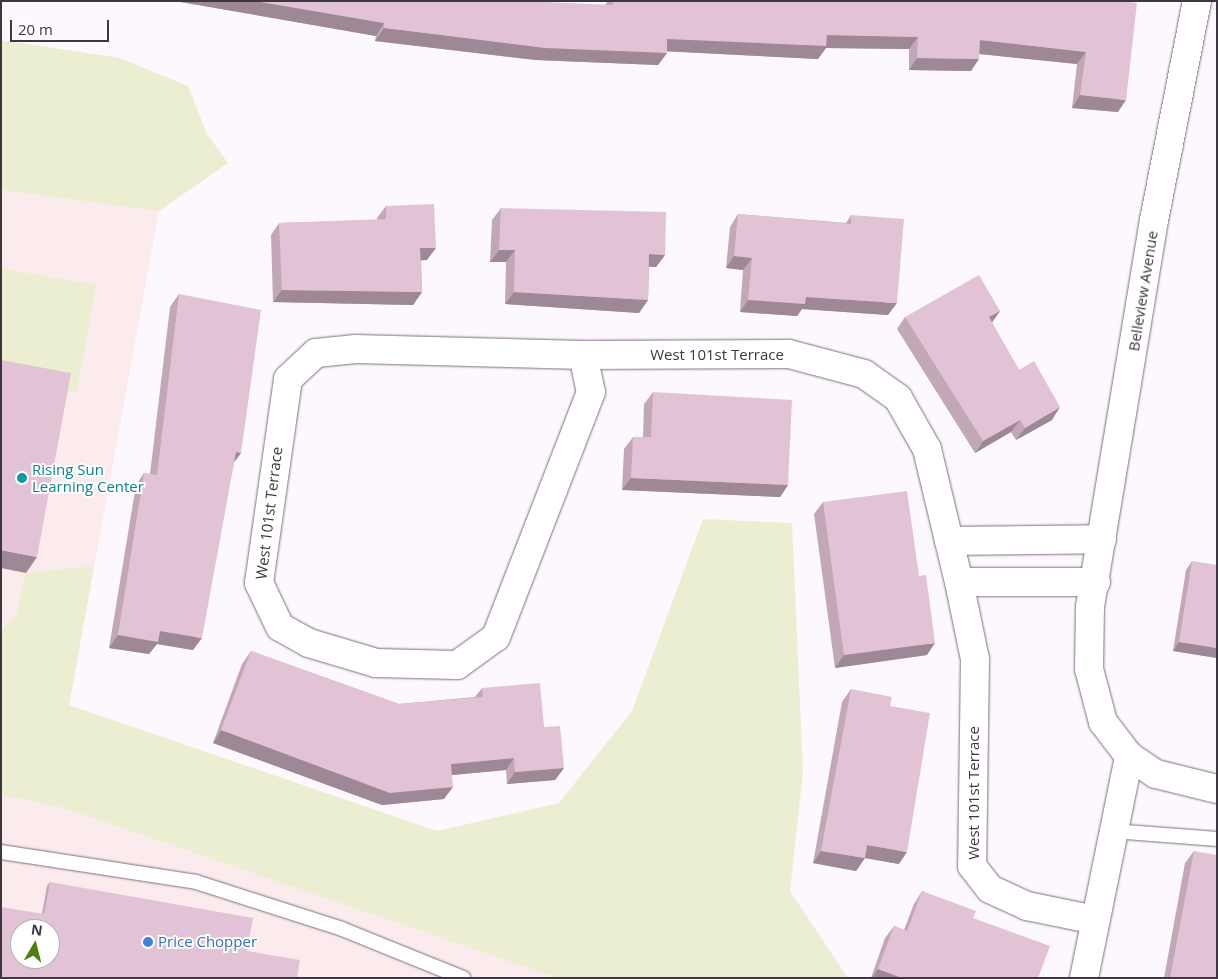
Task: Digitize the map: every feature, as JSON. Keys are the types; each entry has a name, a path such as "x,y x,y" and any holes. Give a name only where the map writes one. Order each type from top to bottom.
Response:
{"street":[{"name":"Belleview Avenue","path":"1096,582 1154,220 1197,1"},
{"name":"West 101st Terrace","path":"583,355 592,392 496,637 458,665 376,662 309,643 280,626 258,583 288,379 316,353 356,349 583,355 789,354 864,374 898,398 927,449 960,582 975,658 972,866 990,890 1020,902 1096,920"},
{"path":"949,541 1102,539"},
{"path":"960,582 1096,582 1088,669 1103,722 1129,756 1156,774 1217,789"},
{"path":"1084,978 1129,756"}],"lane":[{"path":"1114,831 1217,838"},
{"path":"1,852 196,882 342,929 463,978"}],"shaded area":[{"path":"1,182 159,211 56,777 609,978 1,978"}],"green space":[{"path":"1,40 120,58 188,86 207,134 228,163 159,211 1,190"},
{"path":"1,268 96,285 77,392 1,378"},
{"path":"703,519 792,523 803,772 790,891 848,978 558,978 61,807 1,795 1,630 16,616 26,573 94,566 69,705 437,831 559,803 632,711"}],"building":[{"path":"255,1 523,1 613,5 613,1 1121,1 1137,3 1126,100 1080,95 1086,52 980,40 979,59 917,58 918,37 827,35 826,46 667,39 667,53 545,48 384,28 384,23"},
{"path":"434,204 436,248 420,248 422,292 282,290 279,223 386,219 386,206"},
{"path":"501,208 666,212 665,255 649,254 648,300 514,292 515,250 499,250"},
{"path":"738,214 851,224 851,215 904,219 897,303 806,297 805,304 748,300 752,258 734,256"},
{"path":"979,275 1000,311 989,317 1019,370 1034,361 1060,407 1025,428 1020,420 983,441 905,317"},
{"path":"179,294 261,310 241,453 236,452 202,638 160,631 158,642 118,635 144,473 157,475"},
{"name":"Rising Sun Learning Center","path":"1,360 71,373 37,557 1,550"},
{"path":"653,392 792,400 788,485 631,478 633,437 651,437"},
{"path":"907,491 919,576 926,575 935,643 844,655 823,502"},
{"path":"1192,561 1217,565 1217,648 1179,642"},
{"path":"251,651 399,704 483,697 482,688 540,683 544,727 560,726 564,768 515,772 514,758 451,764 453,787 390,793 221,730"},
{"path":"851,689 892,697 890,706 930,713 907,852 867,845 865,858 821,851"},
{"path":"1194,851 1217,855 1217,978 1170,978"},
{"name":"Price Chopper","path":"50,882 253,918 247,951 300,960 297,978 1,978 1,907 44,914"},
{"path":"922,891 976,911 973,918 1050,946 1038,978 902,978 878,969 894,926 907,931"}],"place":[{"name":"Rising Sun Learning Center","path":"22,478"},
{"name":"Price Chopper","path":"148,942"}]}
